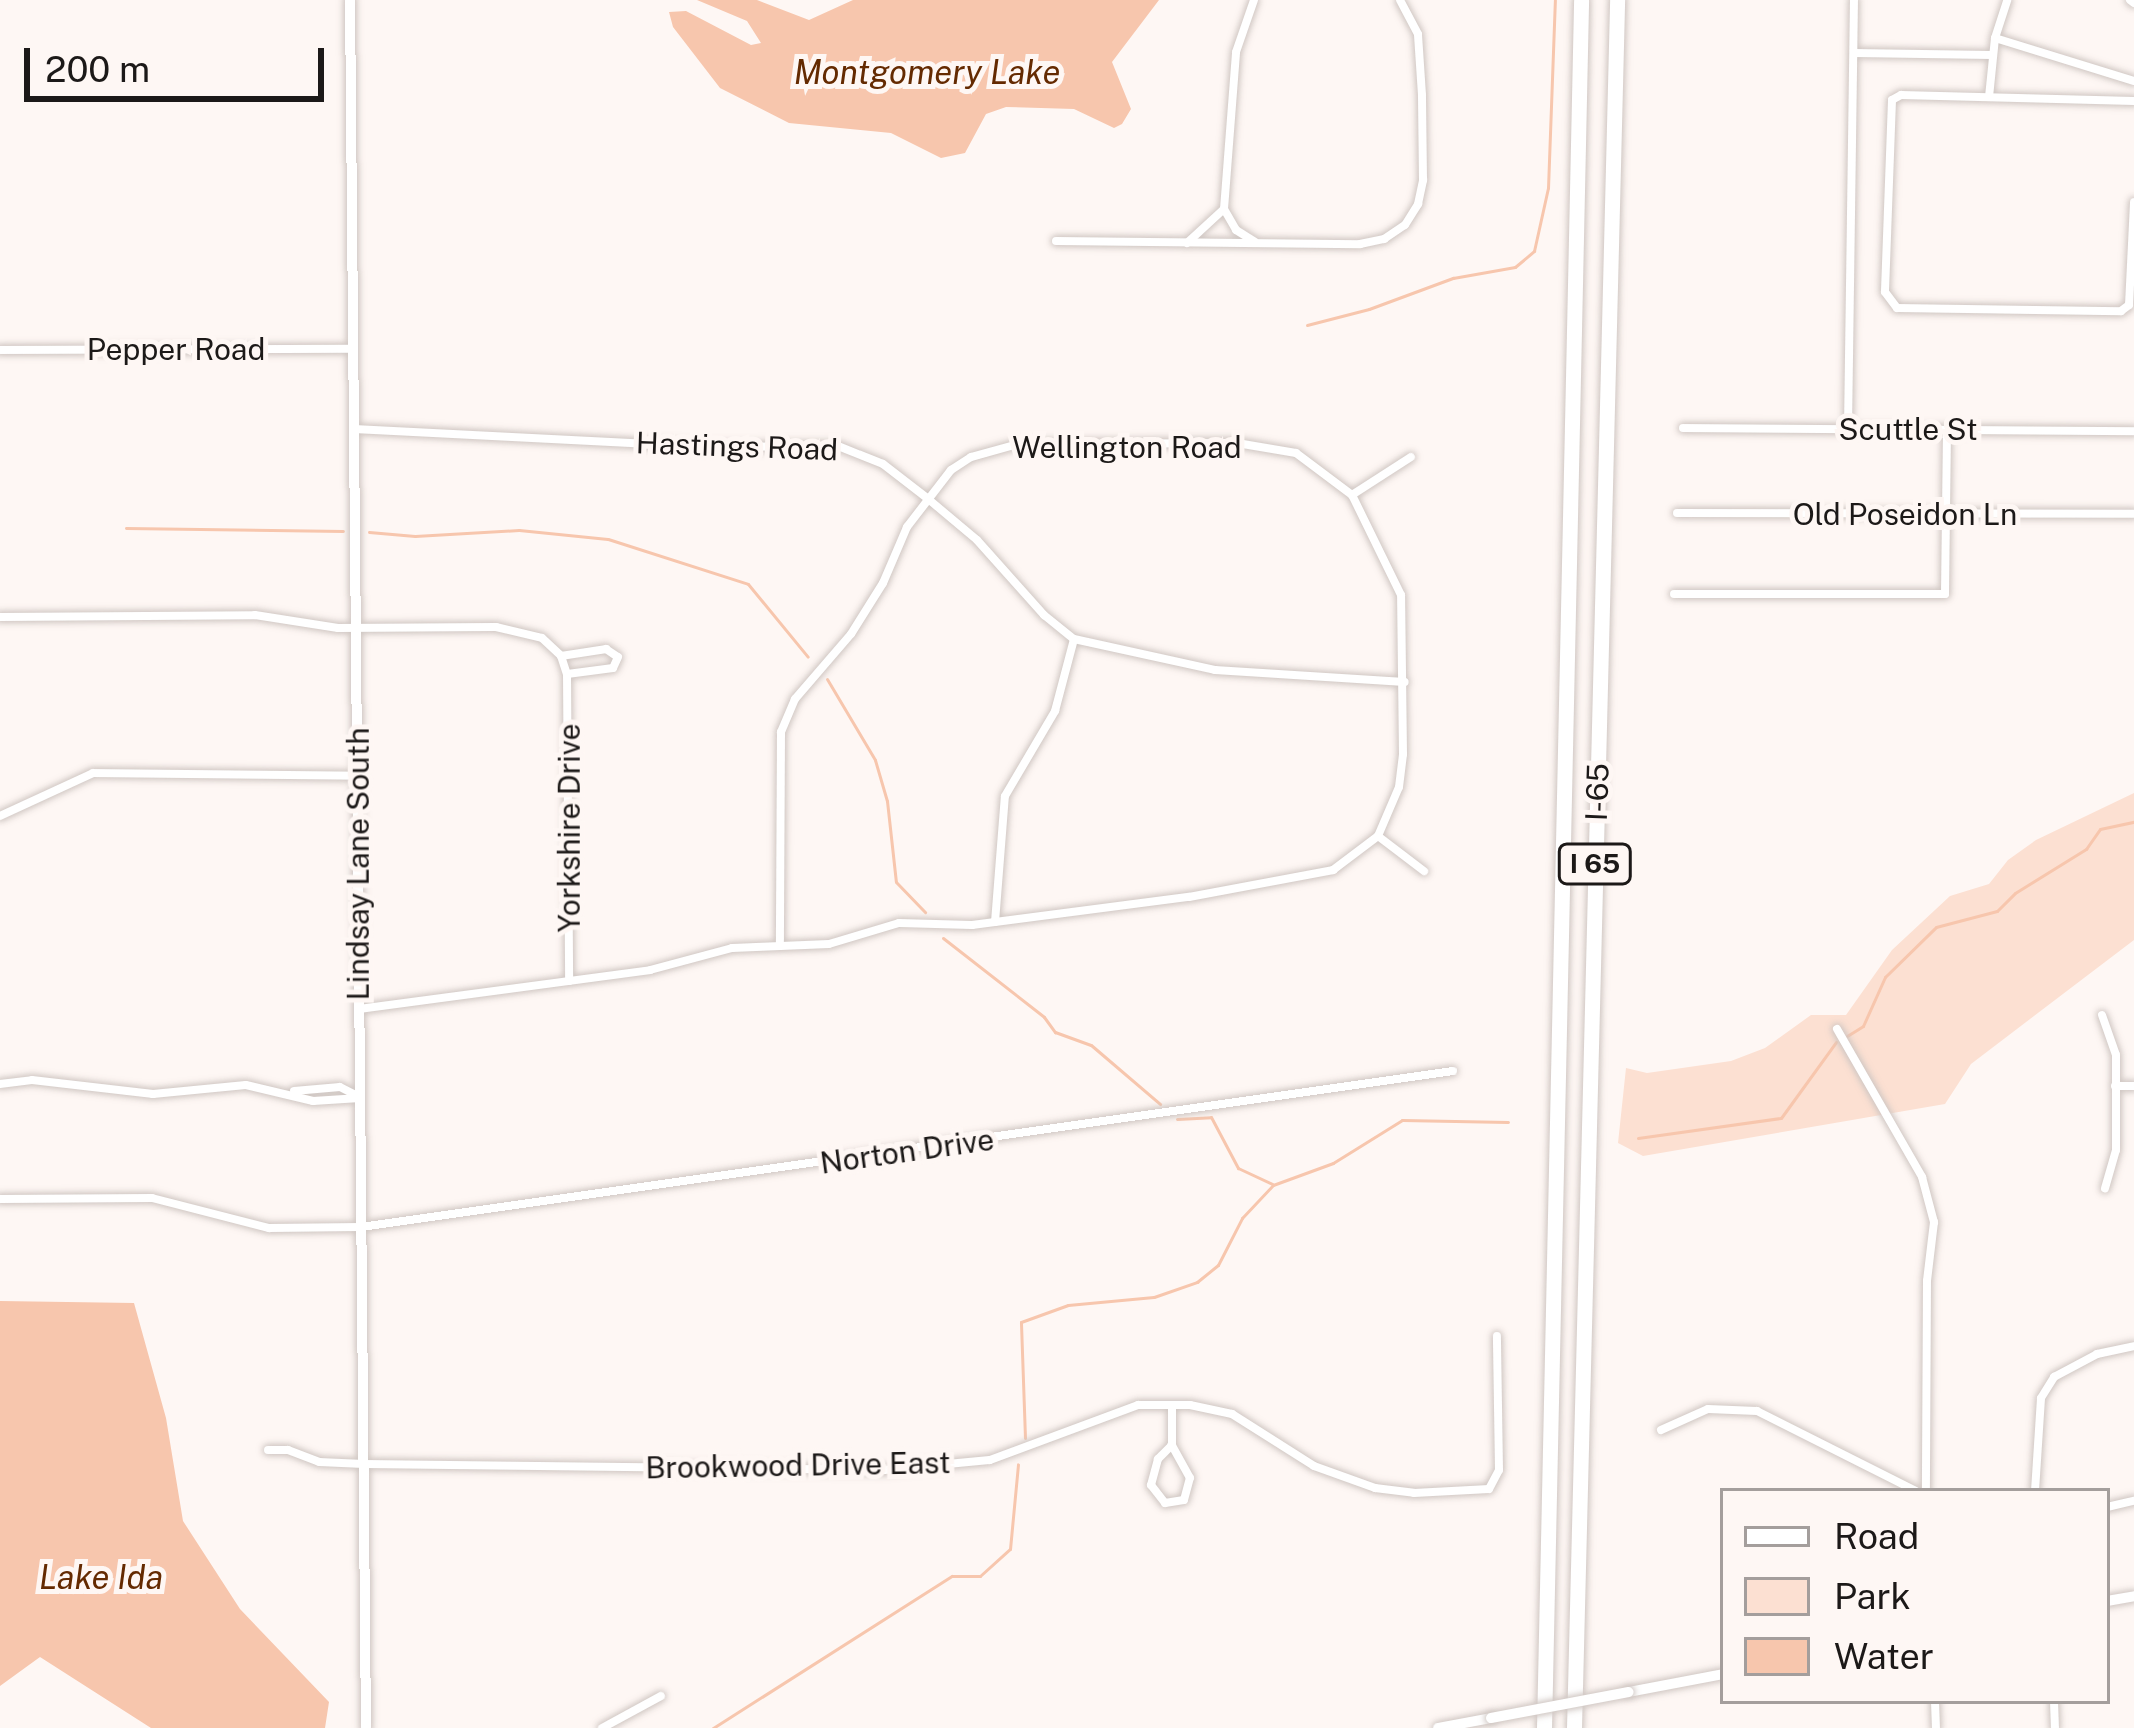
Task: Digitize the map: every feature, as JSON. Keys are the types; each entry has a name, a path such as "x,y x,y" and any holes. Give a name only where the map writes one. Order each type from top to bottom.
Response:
{"highway":[{"name":"I 65","path":"1544,1728 1581,0"},
{"name":"I-65","path":"1574,1728 1617,0"}],"street":[{"name":"Lindsay Lane South","path":"350,0 366,1728"},
{"path":"1254,0 1236,52 1224,209 1236,230 1259,245"},
{"path":"1056,241 1259,245 1384,239 1405,225 1418,204 1423,180 1418,34 1400,0"},
{"path":"1848,428 1855,0"},
{"path":"1989,98 1995,38 2007,0"},
{"path":"1995,38 2134,81"},
{"path":"1854,53 1992,55"},
{"path":"2134,101 1900,95 1888,108 1885,292 1897,308 2121,311 2129,305 2134,202"},
{"path":"1186,244 1224,209"},
{"name":"Pepper Road","path":"0,350 351,349"},
{"name":"Scuttle St","path":"1682,428 2134,431"},
{"name":"Hastings Road","path":"354,429 705,447 826,444 883,464 928,498 977,540 1044,615 1075,639 1216,670 1405,682"},
{"path":"1674,594 1945,594 1947,429"},
{"name":"Wellington Road","path":"780,946 781,732 794,698 851,634 928,498 971,457 1018,443 1237,443 1296,453 1352,495 1401,595 1405,682 1399,787 1378,836"},
{"path":"1352,495 1411,457"},
{"name":"Old Poseidon Ln","path":"1677,513 2134,514"},
{"path":"0,617 255,615 302,626 520,629 542,638 561,656 606,649 618,657 613,668 567,674"},
{"path":"994,922 1005,796 1055,711 1075,639"},
{"name":"Yorkshire Drive","path":"561,656 567,674 569,982"},
{"path":"0,816 93,773 358,776"},
{"path":"359,1010 686,963 732,948 829,944 899,923 994,922 1310,878 1333,870 1378,836 1424,871"},
{"path":"2102,1015 2116,1055 2116,1150 2105,1188"},
{"path":"1837,1029 1922,1177 1934,1222 1927,1281 1926,1488"},
{"name":"Norton Drive","path":"0,1199 152,1198 269,1228 361,1227 1453,1071"},
{"path":"0,1084 32,1080 153,1094 246,1085 292,1092 313,1101 361,1097"},
{"path":"2115,1086 2134,1086"},
{"name":"Brookwood Drive East","path":"268,1450 288,1450 319,1462 364,1464 947,1467 990,1460 1138,1405 1172,1405 1232,1414 1314,1466 1376,1488 1414,1493 1489,1489 1499,1470 1497,1336"},
{"path":"2035,1488 2041,1398 2054,1377 2097,1354 2134,1346"},
{"path":"1172,1405 1172,1445 1190,1478 1184,1500 1165,1503 1151,1485 1158,1459 1172,1445"},
{"path":"1661,1430 1708,1409 1757,1411 1910,1488"},
{"path":"1438,1728 1720,1675"},
{"path":"602,1728 661,1696"}],"green space":[{"path":"2134,793 2134,940 1971,1064 1945,1104 1643,1156 1618,1143 1626,1068 1647,1073 1731,1061 1765,1048 1811,1015 1846,1015 1892,950 1950,896 1989,884 2008,860 2036,840"}],"water":[{"name":"Montgomery Lake","path":"697,0 757,0 809,20 853,0 1159,0 1112,62 1131,109 1122,124 1114,128 1074,109 1006,107 986,114 965,153 941,158 891,133 789,123 720,88 673,27 669,12 686,11 751,45 761,43 747,21"},
{"name":"Lake Ida","path":"0,1301 134,1303 166,1418 183,1521 240,1609 329,1702 325,1728 151,1728 40,1657 0,1686"}],"waterway":[{"path":"1307,325 1369,309 1453,278 1515,267 1534,251 1548,188 1555,0"},
{"path":"126,528 343,531"},
{"path":"369,532 415,536 519,530 608,539 748,584 808,657"},
{"path":"827,679 875,760 887,801 896,882 925,912"},
{"path":"1847,1036 1863,1026 1885,977 1936,927 1997,911 2015,893 2086,849 2100,829 2134,822"},
{"path":"943,938 1044,1017 1055,1032 1091,1045 1160,1104"},
{"path":"1638,1138 1781,1118 1836,1042"},
{"path":"1177,1119 1211,1117 1238,1168 1272,1184"},
{"path":"1025,1438 1021,1322 1068,1305 1154,1297 1197,1282 1218,1265 1242,1218 1273,1185 1333,1163 1402,1120 1508,1122"},
{"path":"713,1728 952,1576 980,1576 1010,1549 1018,1464"}]}
